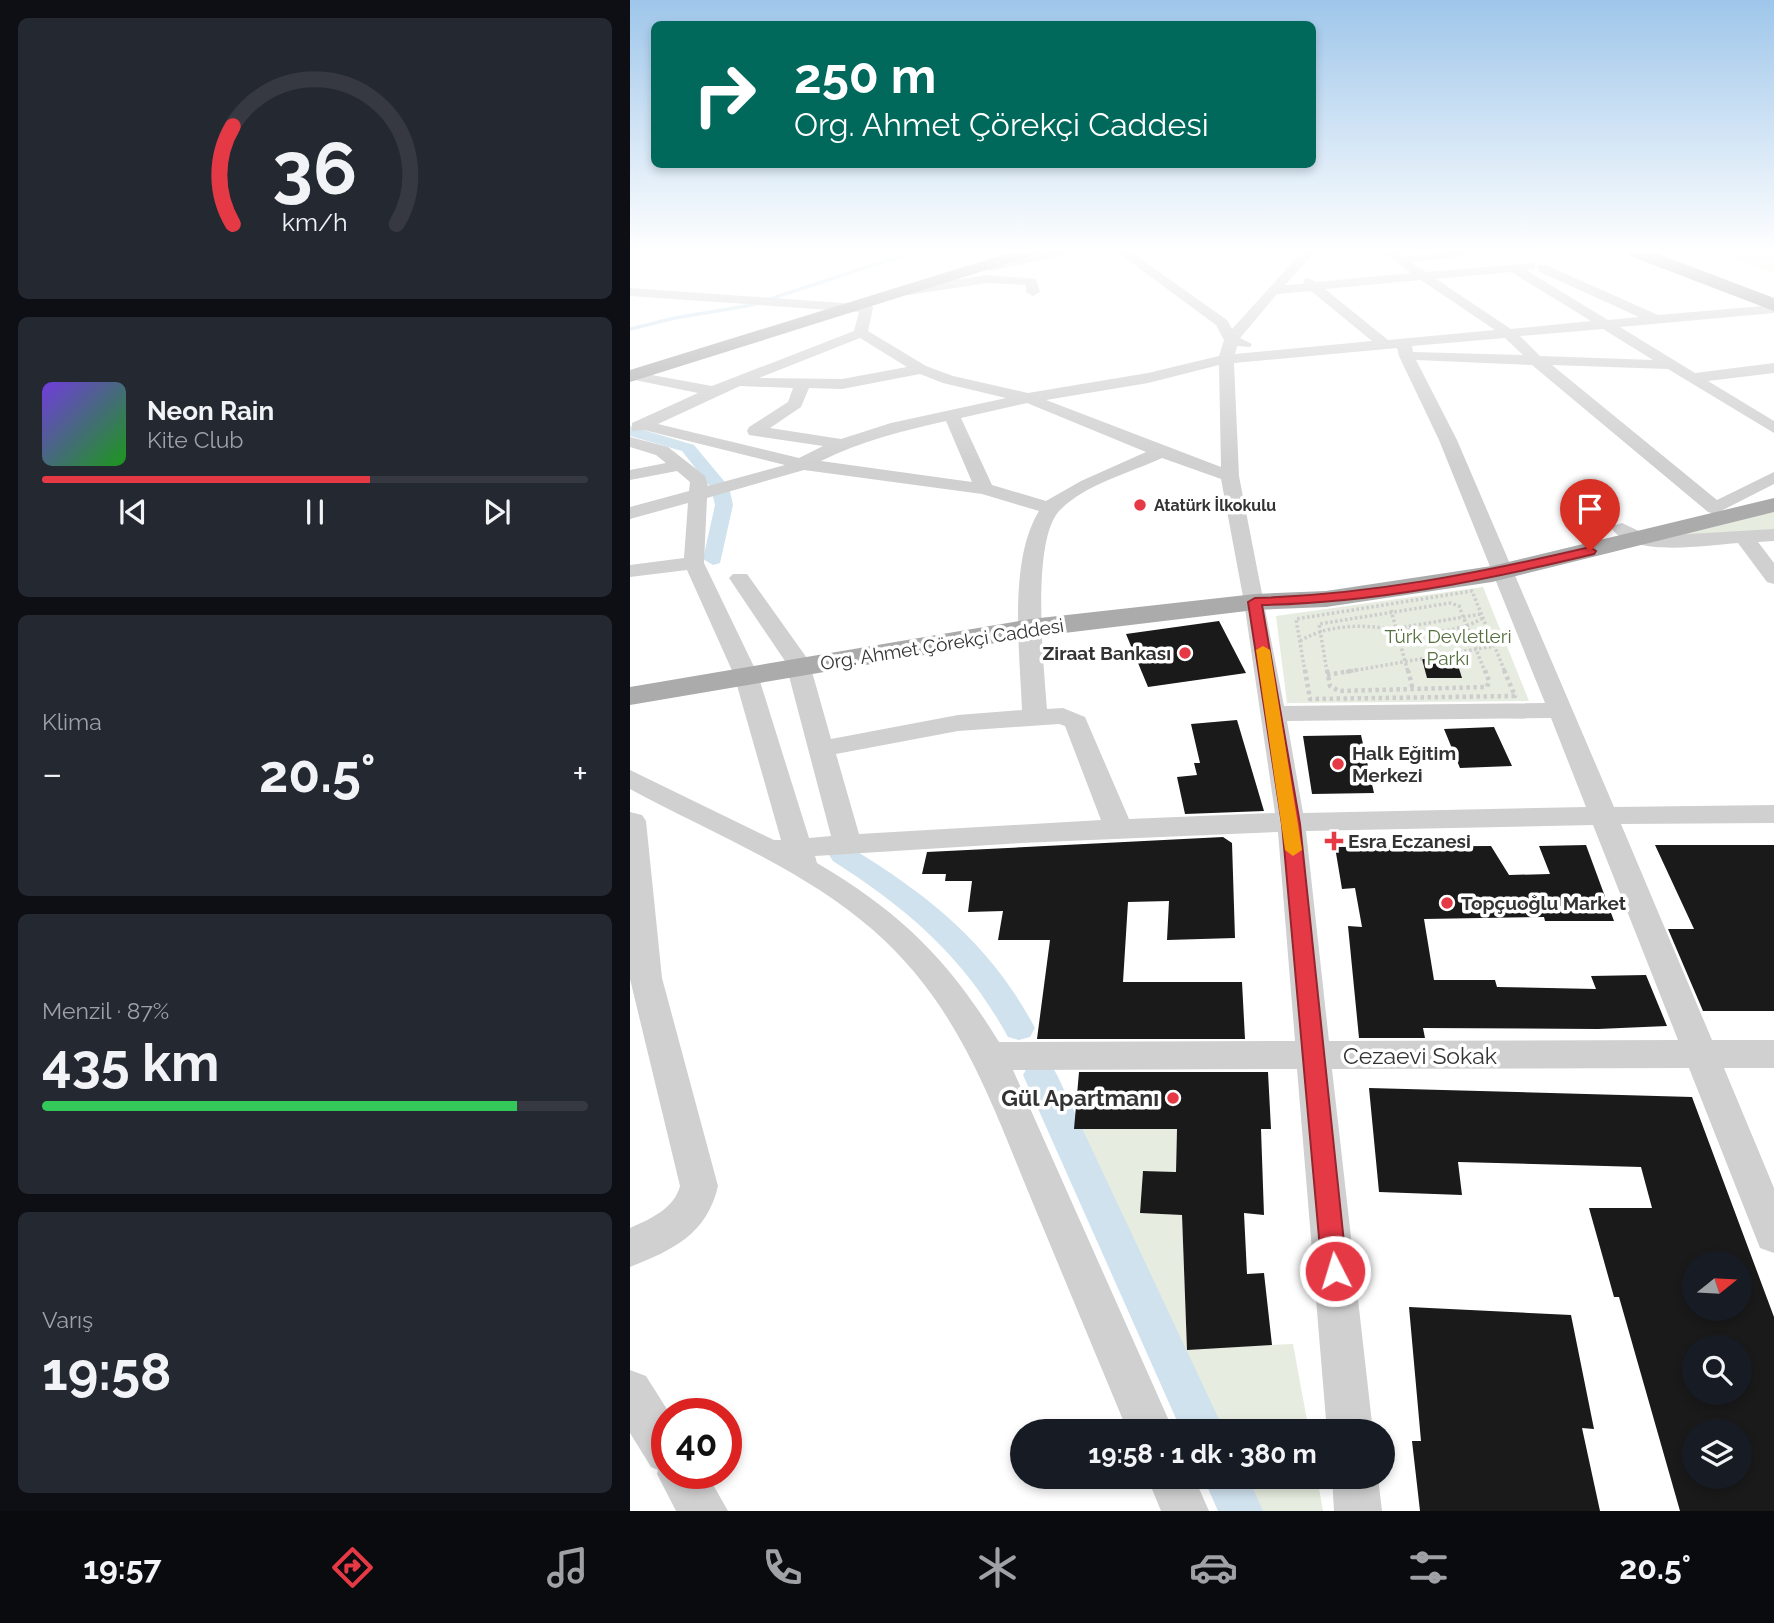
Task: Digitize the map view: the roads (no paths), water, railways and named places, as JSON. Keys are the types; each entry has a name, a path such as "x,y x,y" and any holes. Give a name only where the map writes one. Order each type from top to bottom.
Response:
{"main road":[{"path":"631,374 799,323"},
{"name":"Org. Ahmet Çörekçi Caddesi","path":"1630,534 1774,492"},
{"name":"Org. Ahmet Çörekçi Caddesi","path":"630,696 1031,628 1255,602 1389,602 1501,565 1630,534 1774,505"},
{"name":"Org. Ahmet Çörekçi Caddesi","path":"1255,602 1315,585 1501,565"}],"street":[{"path":"861,333 864,323"},
{"path":"1221,323 1231,340 1281,353"},
{"path":"1246,323 1231,340 1226,359 1230,475 1255,602 1291,824 1349,1419"},
{"path":"1362,323 1399,348 1448,440 1562,710 1774,1235"},
{"path":"1492,323 1508,333 1536,360 1715,508 1774,477"},
{"path":"1606,323 1774,428"},
{"path":"1351,348 1399,348 1612,323"},
{"path":"861,333 921,369 964,384 1028,398 1161,452 1230,475"},
{"path":"637,428 713,391 861,333"},
{"path":"630,513 802,464 870,433 1028,398 1148,378 1226,359 1351,348 1399,348 1536,360 1672,365"},
{"path":"1693,378 1774,368"},
{"path":"736,382 842,384 921,369"},
{"path":"631,374 713,391"},
{"path":"802,385 794,404 755,431 842,444"},
{"path":"951,414 984,489"},
{"path":"637,428 802,464 984,489 1049,509"},
{"path":"630,442 662,451 699,480 705,492 694,563 746,675 791,856"},
{"path":"1035,717 1031,628 1033,552 1049,509 1073,494 1161,452"},
{"path":"630,475 681,465"},
{"path":"1630,534 1672,541 1774,535"},
{"path":"1744,537 1774,578"},
{"path":"630,571 694,563"},
{"path":"740,578 799,666 847,844"},
{"path":"1273,714 1562,710"},
{"path":"821,748 958,723 1063,716 1076,722 1119,829"},
{"path":"630,778 679,805 791,856 864,906 908,945 940,981 971,1024 989,1056 1145,1419"},
{"path":"630,1248 683,1219 697,1200 699,1186 638,983 631,822 679,805"},
{"path":"791,856 847,844 1119,829 1605,815 1774,814"},
{"name":"Cezaevi Sokak","path":"989,1056 1774,1054"},
{"path":"630,1392 651,1425"},
{"path":"690,1489 704,1511"},
{"path":"1175,1489 1185,1511"},
{"path":"1355,1489 1358,1511"}],"waterway":[{"path":"630,329 657,323"},
{"path":"630,431 688,448 720,487 724,505 713,559"},
{"path":"843,855 897,890 944,929 985,973 1019,1028"},
{"path":"1040,1075 1198,1419"},
{"path":"1231,1489 1241,1511"}],"place":[{"name":"Atatürk İlkokulu","path":"1140,505"},
{"name":"Ziraat Bankası","path":"1185,653"},
{"name":"Halk Eğitim Merkezi","path":"1338,764"},
{"name":"Esra Eczanesi","path":"1334,841"},
{"name":"Topçuoğlu Market","path":"1447,903"},
{"name":"Gül Apartmanı","path":"1173,1098"}],"park label":[{"name":"Türk Devletleri Parkı","path":"1448,647"}]}
